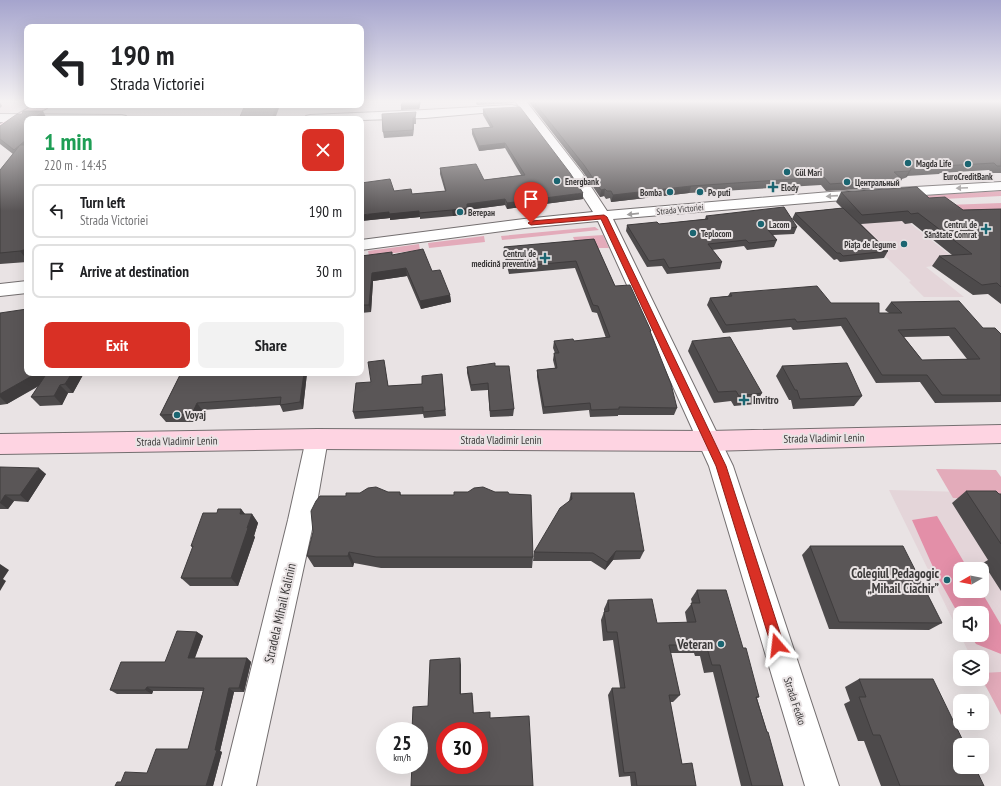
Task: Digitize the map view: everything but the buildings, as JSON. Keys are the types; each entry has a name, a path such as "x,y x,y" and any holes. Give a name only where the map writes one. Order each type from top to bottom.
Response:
{"main road":[{"name":"Strada Vladimir Lenin","path":"0,444 317,439 710,441 1001,434"}],"street":[{"name":"Strada Fedko","path":"548,138 577,176 604,217 721,466 822,786"},
{"name":"Strada Victoriei","path":"364,245 547,222 772,200 910,190 1001,186"},
{"path":"0,290 24,287"},
{"name":"Stradela Mihail Kalinin","path":"239,786 297,536 317,439"}],"shaded area":[{"path":"1001,191 1001,196 905,201 901,197"},
{"path":"1001,203 1001,218 962,219 947,205"},
{"name":"Piața de legume","path":"894,208 912,225 959,262 926,267 964,297 924,297 909,282 911,281 842,215"},
{"path":"595,227 599,230 502,240 501,236"},
{"path":"603,235 609,248 578,248 573,237"},
{"path":"484,236 485,242 429,248 428,243"},
{"path":"419,244 420,250 369,256 368,251"},
{"path":"936,469 996,470 1001,477 1001,499 953,498"},
{"name":"Colegiul Pedagogic „Mihail Ciachir”","path":"889,490 1001,493 1001,688 986,688 985,686 989,686 989,650 968,650 964,642 989,642 989,606 953,606 953,621"},
{"path":"937,516 964,562 953,562 953,598 985,598 1001,625 1001,654 976,644 975,642 989,642 989,606 954,606 937,576 912,520"},
{"path":"1001,672 1001,715 986,686 989,686 989,673"}],"place":[{"name":"Magda Life","path":"908,163"},
{"name":"EuroCreditBank","path":"968,164"},
{"name":"Gül Mari","path":"787,172"},
{"name":"Energbank","path":"557,181"},
{"name":"Центральный","path":"847,182"},
{"name":"Elody","path":"773,187"},
{"name":"Bomba","path":"670,192"},
{"name":"Po puti","path":"700,192"},
{"name":"Ветеран","path":"460,212"},
{"name":"Lacom","path":"761,224"},
{"name":"Centrul de Sănătate Comrat","path":"986,229"},
{"name":"Teplocom","path":"693,233"},
{"name":"Piața de legume","path":"904,244"},
{"name":"Centrul de medicină preventivă","path":"545,258"},
{"name":"Invitro","path":"744,400"},
{"name":"Voyaj","path":"177,415"},
{"name":"Colegiul Pedagogic „Mihail Ciachir”","path":"947,580"},
{"name":"Veteran","path":"721,644"}],"route":[{"path":"531,223 604,217 721,466 777,645"}]}
